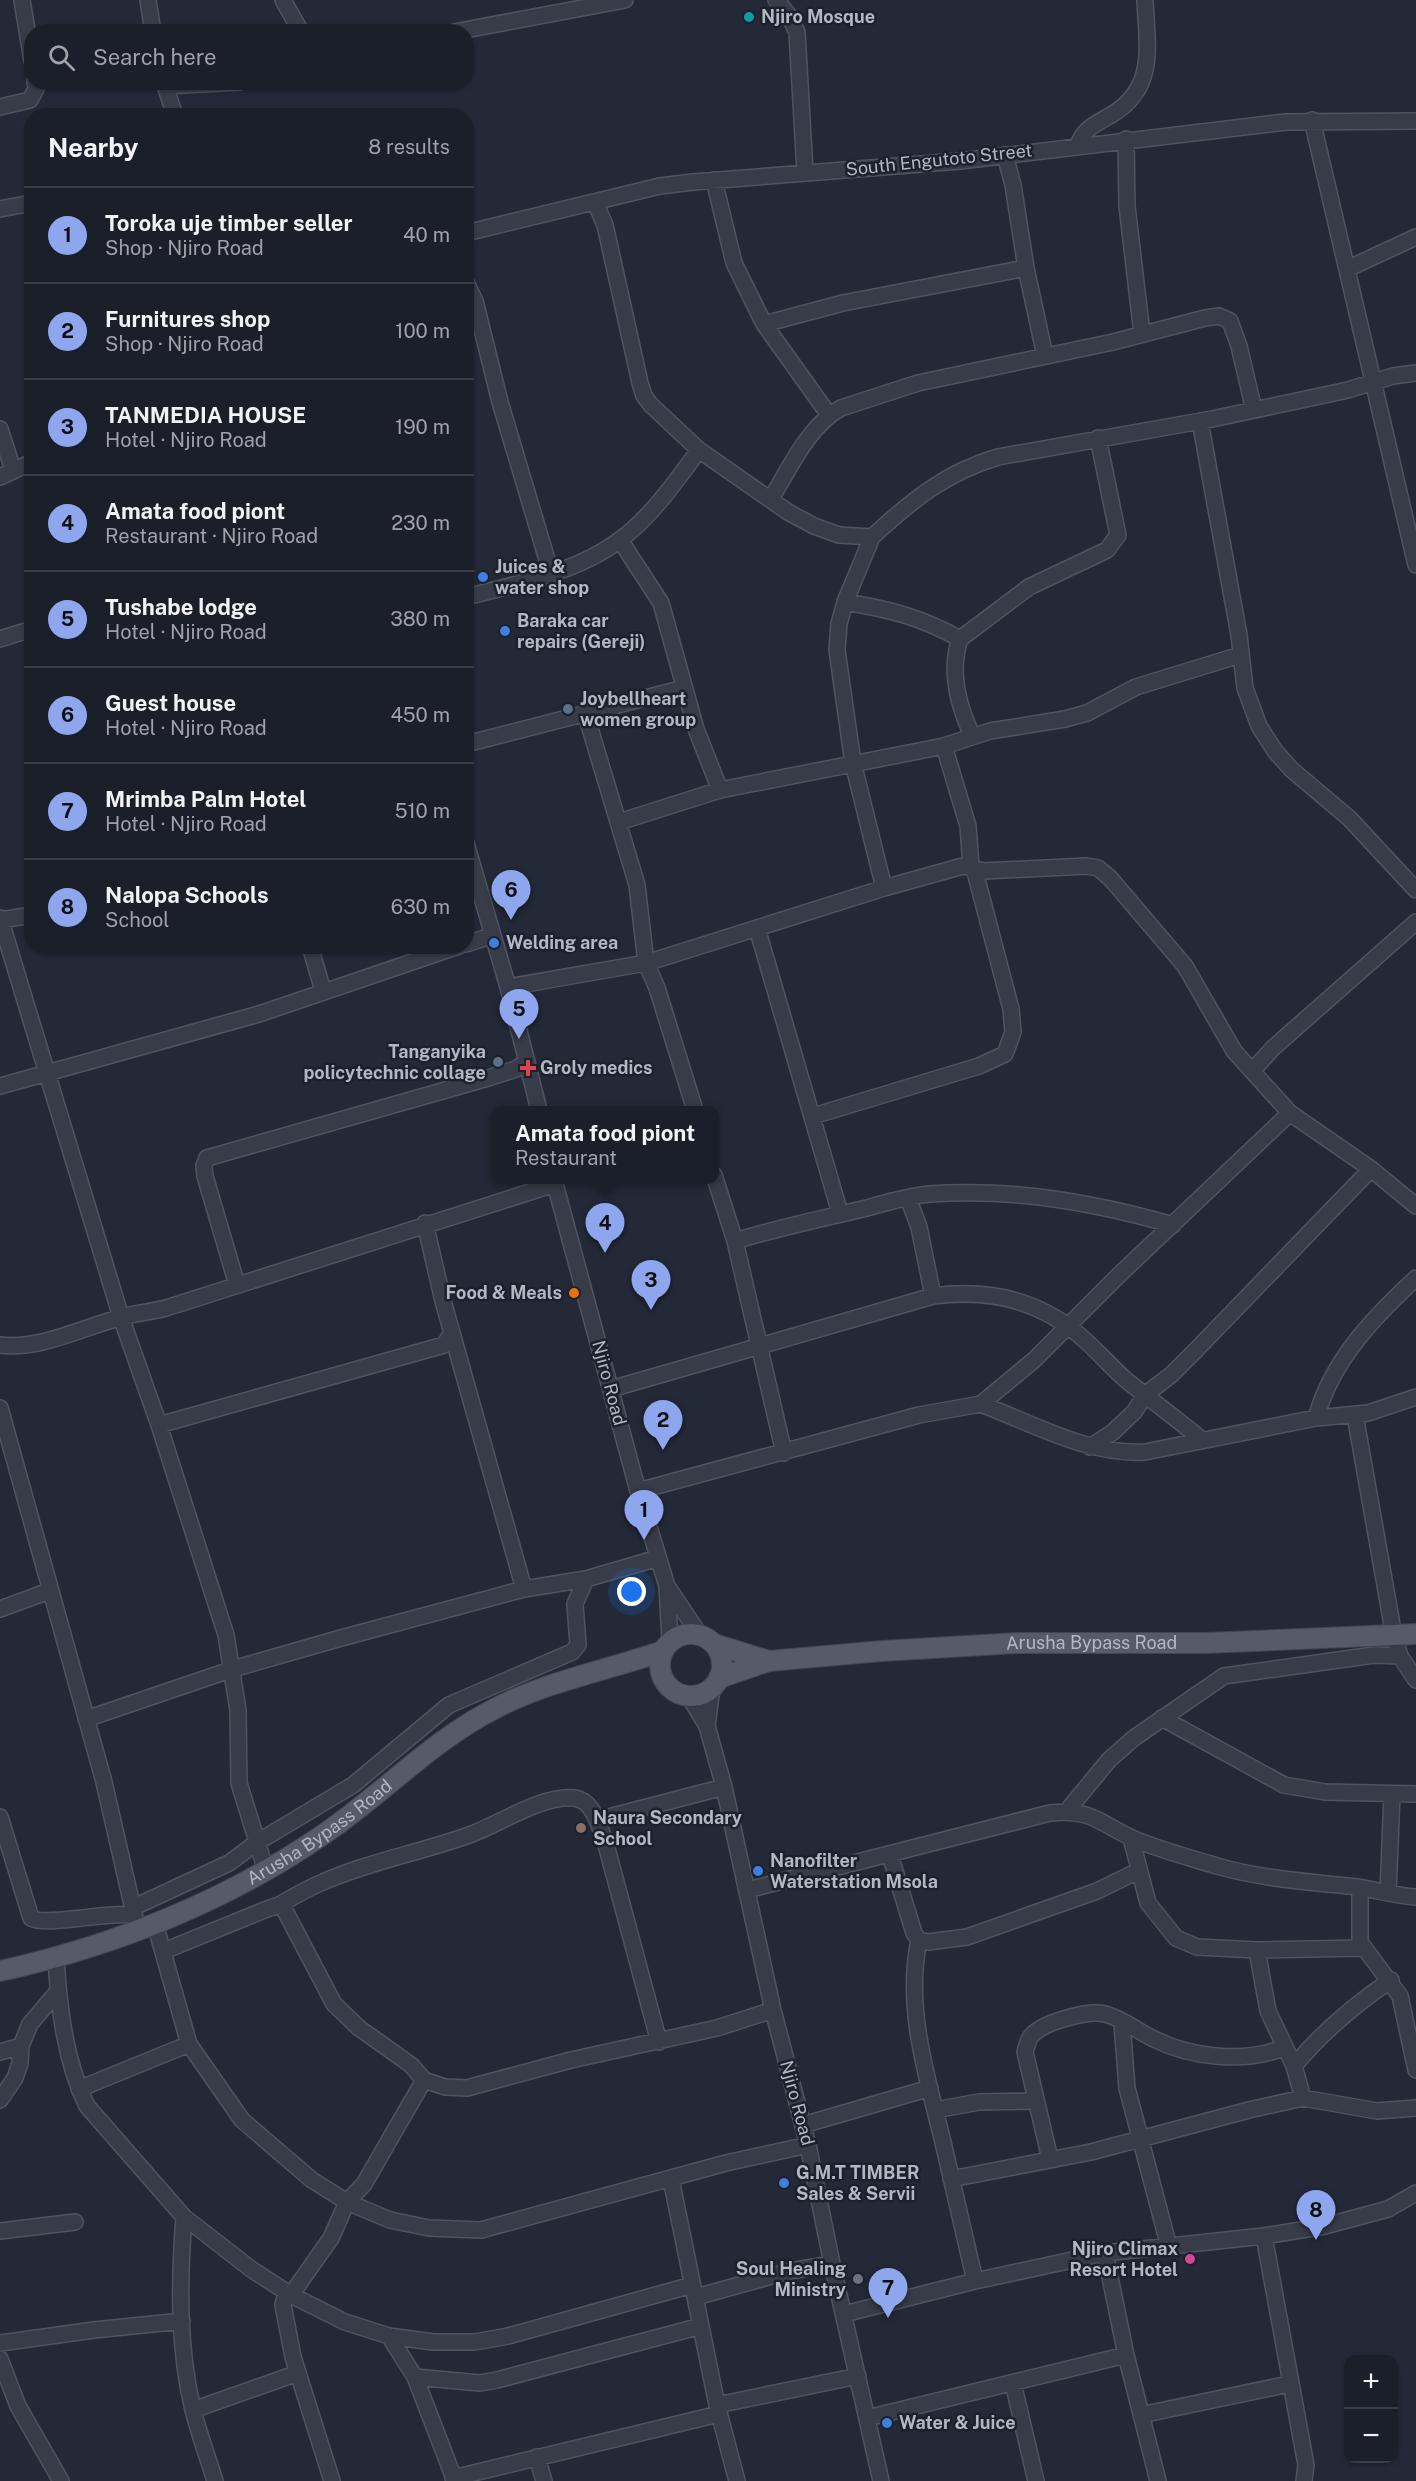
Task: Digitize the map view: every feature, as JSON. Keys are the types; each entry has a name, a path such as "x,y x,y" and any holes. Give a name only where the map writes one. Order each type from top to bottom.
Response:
{"main road":[{"name":"Arusha Bypass Road","path":"689,1696 769,1661 1017,1643 1206,1643 1416,1634"},
{"name":"Arusha Bypass Road","path":"0,1971 56,1959 140,1920 266,1871 324,1834 435,1747 494,1709 532,1691 624,1665 667,1646 679,1636 707,1639 769,1661"},
{"path":"707,1639 722,1660 716,1683"},
{"path":"667,1646 660,1669 668,1685"},
{"path":"624,1665 689,1696"}],"street":[{"path":"22,0 26,24"},
{"path":"148,0 152,24"},
{"path":"283,0 296,24"},
{"path":"474,28 625,0"},
{"path":"776,0 788,14 797,32 805,172"},
{"path":"1078,145 1085,131 1125,105 1140,89 1147,49 1145,0"},
{"path":"0,107 30,100 35,90"},
{"path":"166,90 172,108"},
{"path":"1312,120 1416,565"},
{"name":"South Engutoto Street","path":"474,231 660,186 805,172 904,166 1126,139 1312,120 1416,122"},
{"path":"1126,139 1126,206 1142,334"},
{"path":"1005,155 1013,185 1026,268 1045,356"},
{"path":"714,180 734,263 764,324 829,415"},
{"path":"595,202 604,225 644,396 699,450 814,526 848,537 872,537"},
{"path":"0,209 24,204"},
{"path":"1347,269 1416,237"},
{"path":"764,324 843,303 1026,268"},
{"path":"474,299 500,402 551,573"},
{"path":"771,499 796,459 829,415 873,396 918,383 1205,318 1225,318 1230,321 1239,346 1254,410"},
{"path":"884,888 853,763 837,650 839,624 845,602 872,537 911,500 972,465 1098,438 1254,410 1373,384 1393,376 1416,374"},
{"path":"1200,421 1239,635 1240,655 1252,708 1275,751 1348,818 1416,890"},
{"path":"0,429 7,474 24,466"},
{"path":"972,735 960,710 956,685 957,649 960,639 1029,587 1107,550 1118,535 1116,516 1098,438"},
{"path":"474,595 551,573 620,540 651,511 699,450"},
{"path":"620,540 661,603 707,762 720,790"},
{"path":"845,602 887,609 929,621 960,639"},
{"path":"0,639 24,632"},
{"path":"619,822 720,790 945,746 972,735 1086,713 1136,687 1240,655"},
{"path":"474,742 684,688"},
{"path":"586,715 637,885 646,963 657,988 694,1106"},
{"path":"813,1116 988,1063 1001,1058 1008,1048 1013,1032 1011,1010 972,868 968,826 945,746"},
{"path":"508,987 646,963 884,888 952,869 972,868 984,871 1087,866 1098,868 1110,878 1185,966 1228,1044 1290,1113 1371,1169 1416,1206"},
{"path":"474,873 508,987 537,1106"},
{"path":"24,916 0,919 122,1317 214,1593 233,1669 238,1710 239,1783 266,1871"},
{"path":"1252,1071 1273,1048 1416,922"},
{"path":"757,928 840,1213"},
{"path":"474,941 491,936"},
{"path":"312,954 323,991"},
{"path":"0,1086 259,1014 435,954"},
{"path":"237,1285 206,1176 204,1166 207,1158 488,1078 516,1069 527,1061"},
{"path":"638,1491 784,1453 919,1414 981,1404 1008,1384 1290,1113"},
{"path":"1089,1447 1113,1432 1134,1412 1146,1394 1172,1375 1371,1169"},
{"path":"0,1345 13,1346 46,1340 122,1317 166,1308 549,1184"},
{"name":"Njiro Road","path":"556,1184 638,1491 667,1586 667,1646"},
{"path":"717,1184 735,1241 784,1453"},
{"path":"735,1241 797,1222 908,1198 962,1193 1046,1197 1105,1207 1173,1225"},
{"path":"908,1198 919,1227 933,1296"},
{"path":"425,1223 452,1333 524,1589"},
{"path":"1316,1418 1335,1369 1378,1314 1416,1278"},
{"path":"611,1389 729,1353 761,1347 933,1296 959,1292 987,1293 1018,1299 1068,1326 1125,1379 1202,1440"},
{"path":"159,1425 444,1345 452,1333"},
{"path":"981,1404 1089,1447 1126,1453 1316,1418 1355,1415 1416,1397"},
{"path":"0,1408 140,1920 164,1950 189,2043 242,2120 312,2180 347,2202 405,2225 468,2231 504,2225 726,2163 808,2145"},
{"path":"1355,1415 1394,1636 1400,1656 1416,1680"},
{"path":"86,1719 233,1669 524,1589 586,1579 658,1558"},
{"path":"0,1817 31,1918 47,1922 110,1913 140,1920 256,1843 353,1785 449,1705 572,1652 578,1645 575,1604 586,1579"},
{"name":"Njiro Road","path":"667,1586 707,1639"},
{"path":"0,1609 49,1591"},
{"path":"1068,1811 1109,1760 1162,1718 1224,1676 1374,1655 1400,1656"},
{"name":"Njiro Road","path":"707,1726 716,1683"},
{"name":"Njiro Road","path":"689,1696 707,1726 723,1787 773,2010 808,2145 832,2264 881,2481"},
{"path":"1162,1718 1284,1785 1325,1792 1416,1794"},
{"path":"597,1820 723,1787"},
{"path":"1388,1893 1392,1794"},
{"path":"164,1950 279,1905 323,1882 473,1833 515,1814 556,1800 575,1798 586,1802 597,1820 659,2042"},
{"path":"747,1890 1039,1816 1068,1811 1094,1817 1131,1838 1220,1867 1312,1884 1360,1888 1416,1897"},
{"path":"1131,1838 1148,1904 1176,1938 1197,1947 1257,1950 1363,1948"},
{"path":"890,1855 914,1933 919,1940 938,1943 967,1937 1097,1891 1138,1871"},
{"path":"1360,1888 1358,1934 1363,1948 1391,1980 1400,1996 1407,2019 1416,2070"},
{"path":"279,1905 288,1912 320,1981 334,2004 359,2028 411,2065 424,2080 457,2089 571,2060 717,2028 773,2010"},
{"path":"919,1940 913,1968 913,1999 930,2088 975,2281"},
{"path":"1261,1971 1269,1960 1283,1949"},
{"path":"1257,1950 1268,2011 1283,2048 1294,2066 1303,2098"},
{"path":"56,1959 58,1991 69,2053 79,2089 87,2106 116,2142 184,2217 291,2295 345,2322 389,2336 433,2342 476,2342 694,2291 832,2264"},
{"path":"1294,2066 1320,2034 1353,2006 1391,1980"},
{"path":"0,2100 15,2078 20,2063 21,2046 30,2024 58,1991"},
{"path":"1050,2159 1025,2052 1031,2036 1043,2027 1081,2015 1107,2014 1173,2048 1193,2053 1257,2056 1283,2048"},
{"path":"1122,2023 1126,2088 1169,2247"},
{"path":"79,2089 189,2043"},
{"path":"0,2052 21,2046"},
{"path":"332,2481 298,2373 283,2305 285,2297 291,2295 331,2238 347,2202 364,2184 424,2080"},
{"path":"803,2125 930,2088"},
{"path":"951,2179 1141,2140 1249,2110 1303,2098 1377,2111 1416,2108"},
{"path":"935,2110 979,2102 1035,2102"},
{"path":"671,2179 718,2410 737,2481"},
{"path":"844,2314 975,2281 1105,2253 1264,2236 1373,2214 1403,2202 1416,2193"},
{"path":"184,2217 182,2321 193,2410 215,2481"},
{"path":"0,2231 75,2222"},
{"path":"1264,2236 1289,2384 1306,2465 1304,2481"},
{"path":"1105,2253 1126,2355 1158,2481"},
{"path":"0,2343 182,2321"},
{"path":"415,2377 480,2383 497,2380 701,2326"},
{"path":"389,2336 415,2377 454,2480 718,2410 858,2376"},
{"path":"867,2418 1126,2355"},
{"path":"0,2359 18,2406 61,2481"},
{"path":"193,2410 298,2373"},
{"path":"1013,2383 1036,2481"},
{"path":"1141,2415 1289,2384"},
{"path":"537,2457 544,2481"}],"place":[{"name":"Njiro Mosque","path":"749,17"},
{"name":"Juices & water shop","path":"483,577"},
{"name":"Baraka car repairs (Gereji)","path":"505,631"},
{"name":"Joybellheart women group","path":"568,709"},
{"name":"Guest house","path":"511,920"},
{"name":"Welding area","path":"494,943"},
{"name":"Tushabe lodge","path":"519,1039"},
{"name":"Tanganyika policytechnic collage","path":"498,1062"},
{"name":"Groly medics","path":"528,1068"},
{"name":"Amata food piont","path":"605,1253"},
{"name":"Food & Meals","path":"574,1293"},
{"name":"TANMEDIA HOUSE","path":"651,1310"},
{"name":"Furnitures shop","path":"663,1450"},
{"name":"Toroka uje timber seller","path":"644,1540"},
{"name":"Naura Secondary School","path":"581,1828"},
{"name":"Nanofilter Waterstation Msola","path":"758,1871"},
{"name":"G.M.T TIMBER Sales & Servii","path":"784,2183"},
{"name":"Nalopa Schools","path":"1316,2240"},
{"name":"Njiro Climax Resort Hotel","path":"1190,2259"},
{"name":"Soul Healing Ministry","path":"858,2279"},
{"name":"Mrimba Palm Hotel","path":"888,2318"},
{"name":"Water & Juice","path":"887,2423"}]}
